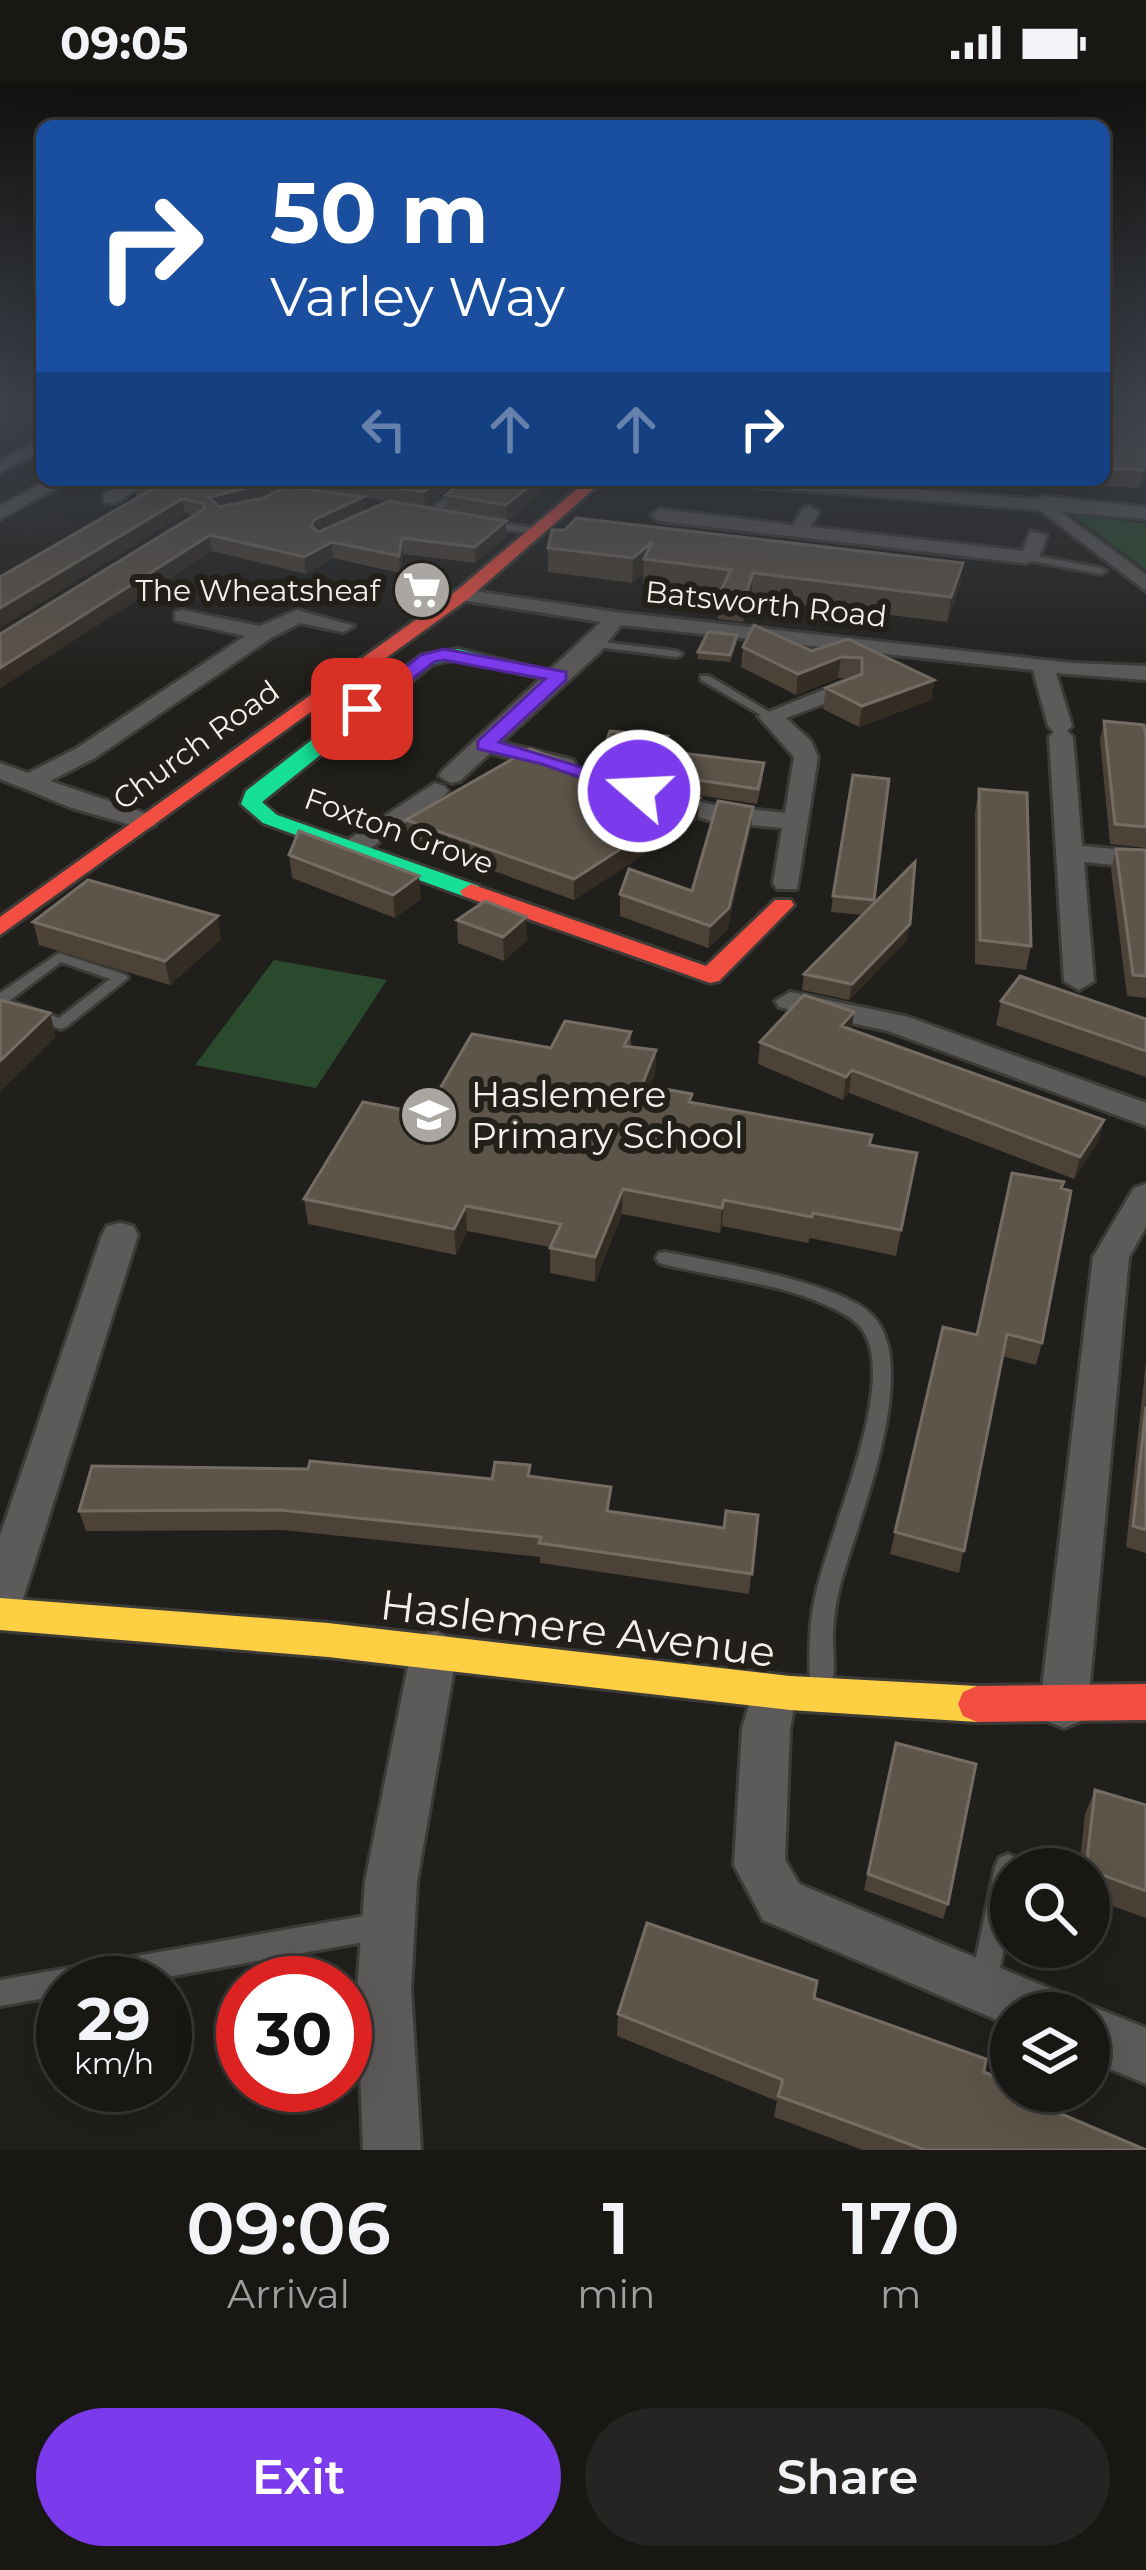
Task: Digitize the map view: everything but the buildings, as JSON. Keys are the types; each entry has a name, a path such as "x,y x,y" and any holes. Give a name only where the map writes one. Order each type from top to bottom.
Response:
{"street":[{"name":"Church Road","path":"0,928 462,595 572,500"},
{"path":"798,531 816,500"},
{"path":"1046,500 1052,514 1146,585"},
{"path":"1078,500 1146,513"},
{"path":"661,519 1025,557 1032,554 1037,535"},
{"path":"967,579 978,552"},
{"name":"Batsworth Road","path":"462,595 615,618 1146,673"},
{"path":"182,616 263,632"},
{"path":"29,782 86,753 263,632 297,616 344,626"},
{"path":"352,849 443,784 594,644 615,618"},
{"name":"Foxton Grove","path":"559,676 458,654 428,658 253,795 251,804 256,812 352,849 710,976 785,894"},
{"path":"1062,666 1060,731 1079,981"},
{"path":"785,894 806,757 802,746 770,716 848,687"},
{"path":"485,745 587,773"},
{"path":"0,770 145,821"},
{"path":"628,788 712,813 795,822"},
{"path":"1071,853 1146,860"},
{"path":"790,1001 896,1024 1146,1115"},
{"path":"1064,1706 1112,1257 1146,1196"},
{"path":"0,1602 120,1234"},
{"name":"Haslemere Avenue","path":"0,1614 434,1651 798,1696 927,1706 1146,1702"},
{"path":"392,2150 384,1990 391,1882 434,1651"},
{"path":"798,1696 766,1729 759,1865 781,1902 994,1992"},
{"path":"1110,2041 1146,2056"}],"lane":[{"path":"262,507 275,500"},
{"path":"428,515 447,500"},
{"path":"407,512 452,519"},
{"path":"475,522 534,531"},
{"path":"1025,557 1101,571"},
{"path":"594,644 677,654"},
{"path":"705,678 770,716"},
{"path":"724,689 741,683"},
{"path":"59,957 121,978 61,1024 0,1001 59,957"},
{"path":"665,1258 815,1295 866,1321 879,1340 883,1398 826,1592 820,1647 798,1696"},
{"path":"0,1993 388,1925"},
{"path":"982,1987 990,1950"}],"green space":[{"path":"1072,515 1146,524 1146,570"},
{"path":"274,960 387,980 316,1088 195,1065"}],"traffic: fast":[{"path":"471,891 270,819 251,804 253,795 427,659 458,654 559,676"}],"traffic: slow":[{"path":"0,1614 328,1640 790,1693 977,1704"}],"traffic: jam":[{"path":"0,928 462,595 573,500"},
{"path":"471,891 710,976 783,905"},
{"path":"977,1704 1146,1702"}],"place":[{"name":"The Wheatsheaf","path":"422,590"},
{"name":"Haslemere Primary School","path":"429,1115"}],"route":[{"path":"362,709 428,658 444,655 559,676 485,745 548,760 639,791"}]}
